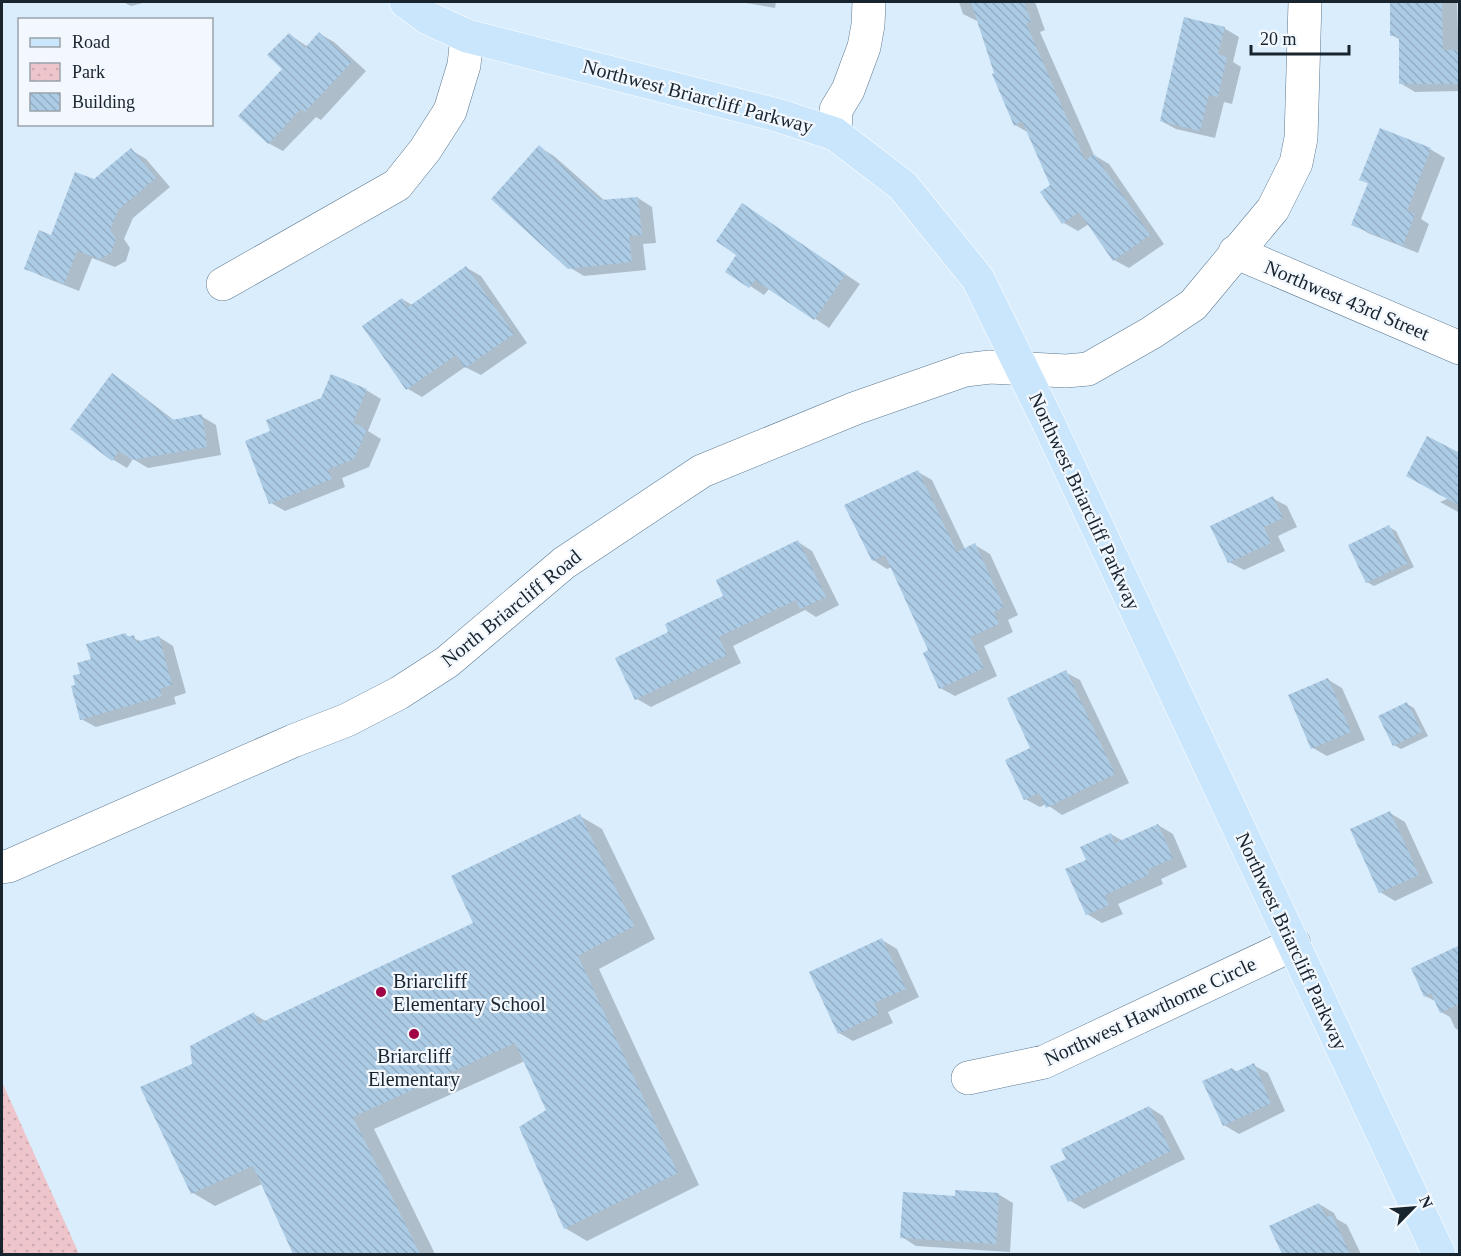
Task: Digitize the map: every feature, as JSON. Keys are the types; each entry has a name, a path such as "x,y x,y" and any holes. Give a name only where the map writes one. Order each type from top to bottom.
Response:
{"main road":[{"name":"Northwest Briarcliff Parkway","path":"406,2 428,18 467,36 777,115 835,134 903,186 978,279 1294,944 1438,1254"}],"street":[{"path":"835,134 836,110 848,90 864,47 869,2"},
{"name":"North Briarcliff Road","path":"2,867 9,866 293,741 347,720 399,693 447,662 564,563 702,471 856,408 964,370 990,366 1023,370 1088,369 1151,333 1193,305 1272,209 1296,163 1301,138 1305,2"},
{"path":"222,284 397,185 425,150 450,111 464,65 467,36"},
{"name":"Northwest 43rd Street","path":"1235,252 1460,348"},
{"name":"Northwest Hawthorne Circle","path":"968,1078 1044,1062 1294,944"}],"green space":[{"path":"2,1082 79,1254 2,1254"}],"building":[{"path":"971,2 1024,2 1031,22 1026,23 1085,160 1094,154 1150,235 1113,261 1079,212 1062,224 1040,192 1050,185 1022,121 1014,126 992,74 994,73"},
{"path":"1390,2 1442,2 1443,50 1460,50 1460,84 1399,84 1399,36 1390,36"},
{"path":"1184,17 1225,27 1218,54 1227,57 1218,97 1209,95 1200,131 1160,121"},
{"path":"319,32 352,62 305,112 301,109 268,144 238,116 282,69 267,55 289,33 305,48"},
{"path":"1380,128 1431,148 1407,211 1415,214 1403,246 1351,225 1368,183 1359,180"},
{"path":"539,145 600,200 638,197 642,235 629,236 632,262 568,269 491,199"},
{"path":"131,148 156,178 118,210 110,230 116,239 111,253 99,259 77,251 64,284 24,269 39,230 51,235 75,172 94,179"},
{"path":"742,203 846,274 814,320 755,280 749,288 725,272 736,255 716,241"},
{"path":"466,266 514,334 465,368 456,355 406,390 362,326 402,298 408,307"},
{"path":"112,373 172,420 202,414 207,447 132,460 119,451 112,461 70,429"},
{"path":"331,374 367,389 353,423 367,429 354,459 328,469 332,479 269,504 245,441 270,431 266,420 321,398"},
{"path":"1427,436 1460,453 1460,506 1406,476"},
{"path":"918,470 957,552 975,543 1004,607 994,612 999,624 970,637 984,668 939,689 923,653 928,650 885,555 872,561 844,505"},
{"path":"1273,496 1283,518 1264,527 1271,543 1228,563 1210,526"},
{"path":"1389,525 1408,563 1366,583 1348,545"},
{"path":"798,540 826,597 800,609 796,600 719,637 727,655 635,700 615,658 668,632 665,624 723,596 716,580"},
{"path":"126,633 127,637 134,635 136,642 159,636 172,685 160,689 162,696 80,720 71,686 75,685 73,675 80,674 77,663 91,659 86,644"},
{"path":"1066,670 1115,774 1046,808 1039,793 1024,800 1005,760 1030,748 1007,698"},
{"path":"1328,678 1351,732 1311,749 1288,695"},
{"path":"1407,702 1422,732 1393,746 1378,716"},
{"path":"1390,811 1419,875 1379,893 1350,829"},
{"name":"Briarcliff Elementary","path":"580,814 634,926 578,956 678,1173 564,1229 519,1127 546,1110 515,1043 353,1117 420,1254 293,1254 253,1166 191,1194 140,1087 192,1064 190,1046 254,1012 258,1024 473,923 451,876"},
{"path":"1158,824 1173,858 1147,870 1149,875 1105,895 1109,905 1086,915 1065,869 1086,860 1080,847 1111,833 1115,843"},
{"path":"882,938 906,989 874,1003 879,1014 838,1034 809,972"},
{"path":"1460,945 1460,1004 1440,1013 1431,993 1424,997 1411,968"},
{"path":"1254,1063 1271,1103 1223,1126 1202,1081 1232,1068 1235,1072"},
{"path":"1149,1106 1171,1151 1068,1202 1050,1166 1066,1159 1061,1149"},
{"path":"955,1190 999,1193 996,1244 900,1238 903,1192 955,1196"},
{"path":"1319,1203 1326,1217 1332,1215 1350,1254 1282,1254 1269,1226"}],"place":[{"name":"Briarcliff Elementary School","path":"381,992"},
{"name":"Briarcliff Elementary","path":"414,1034"}]}
